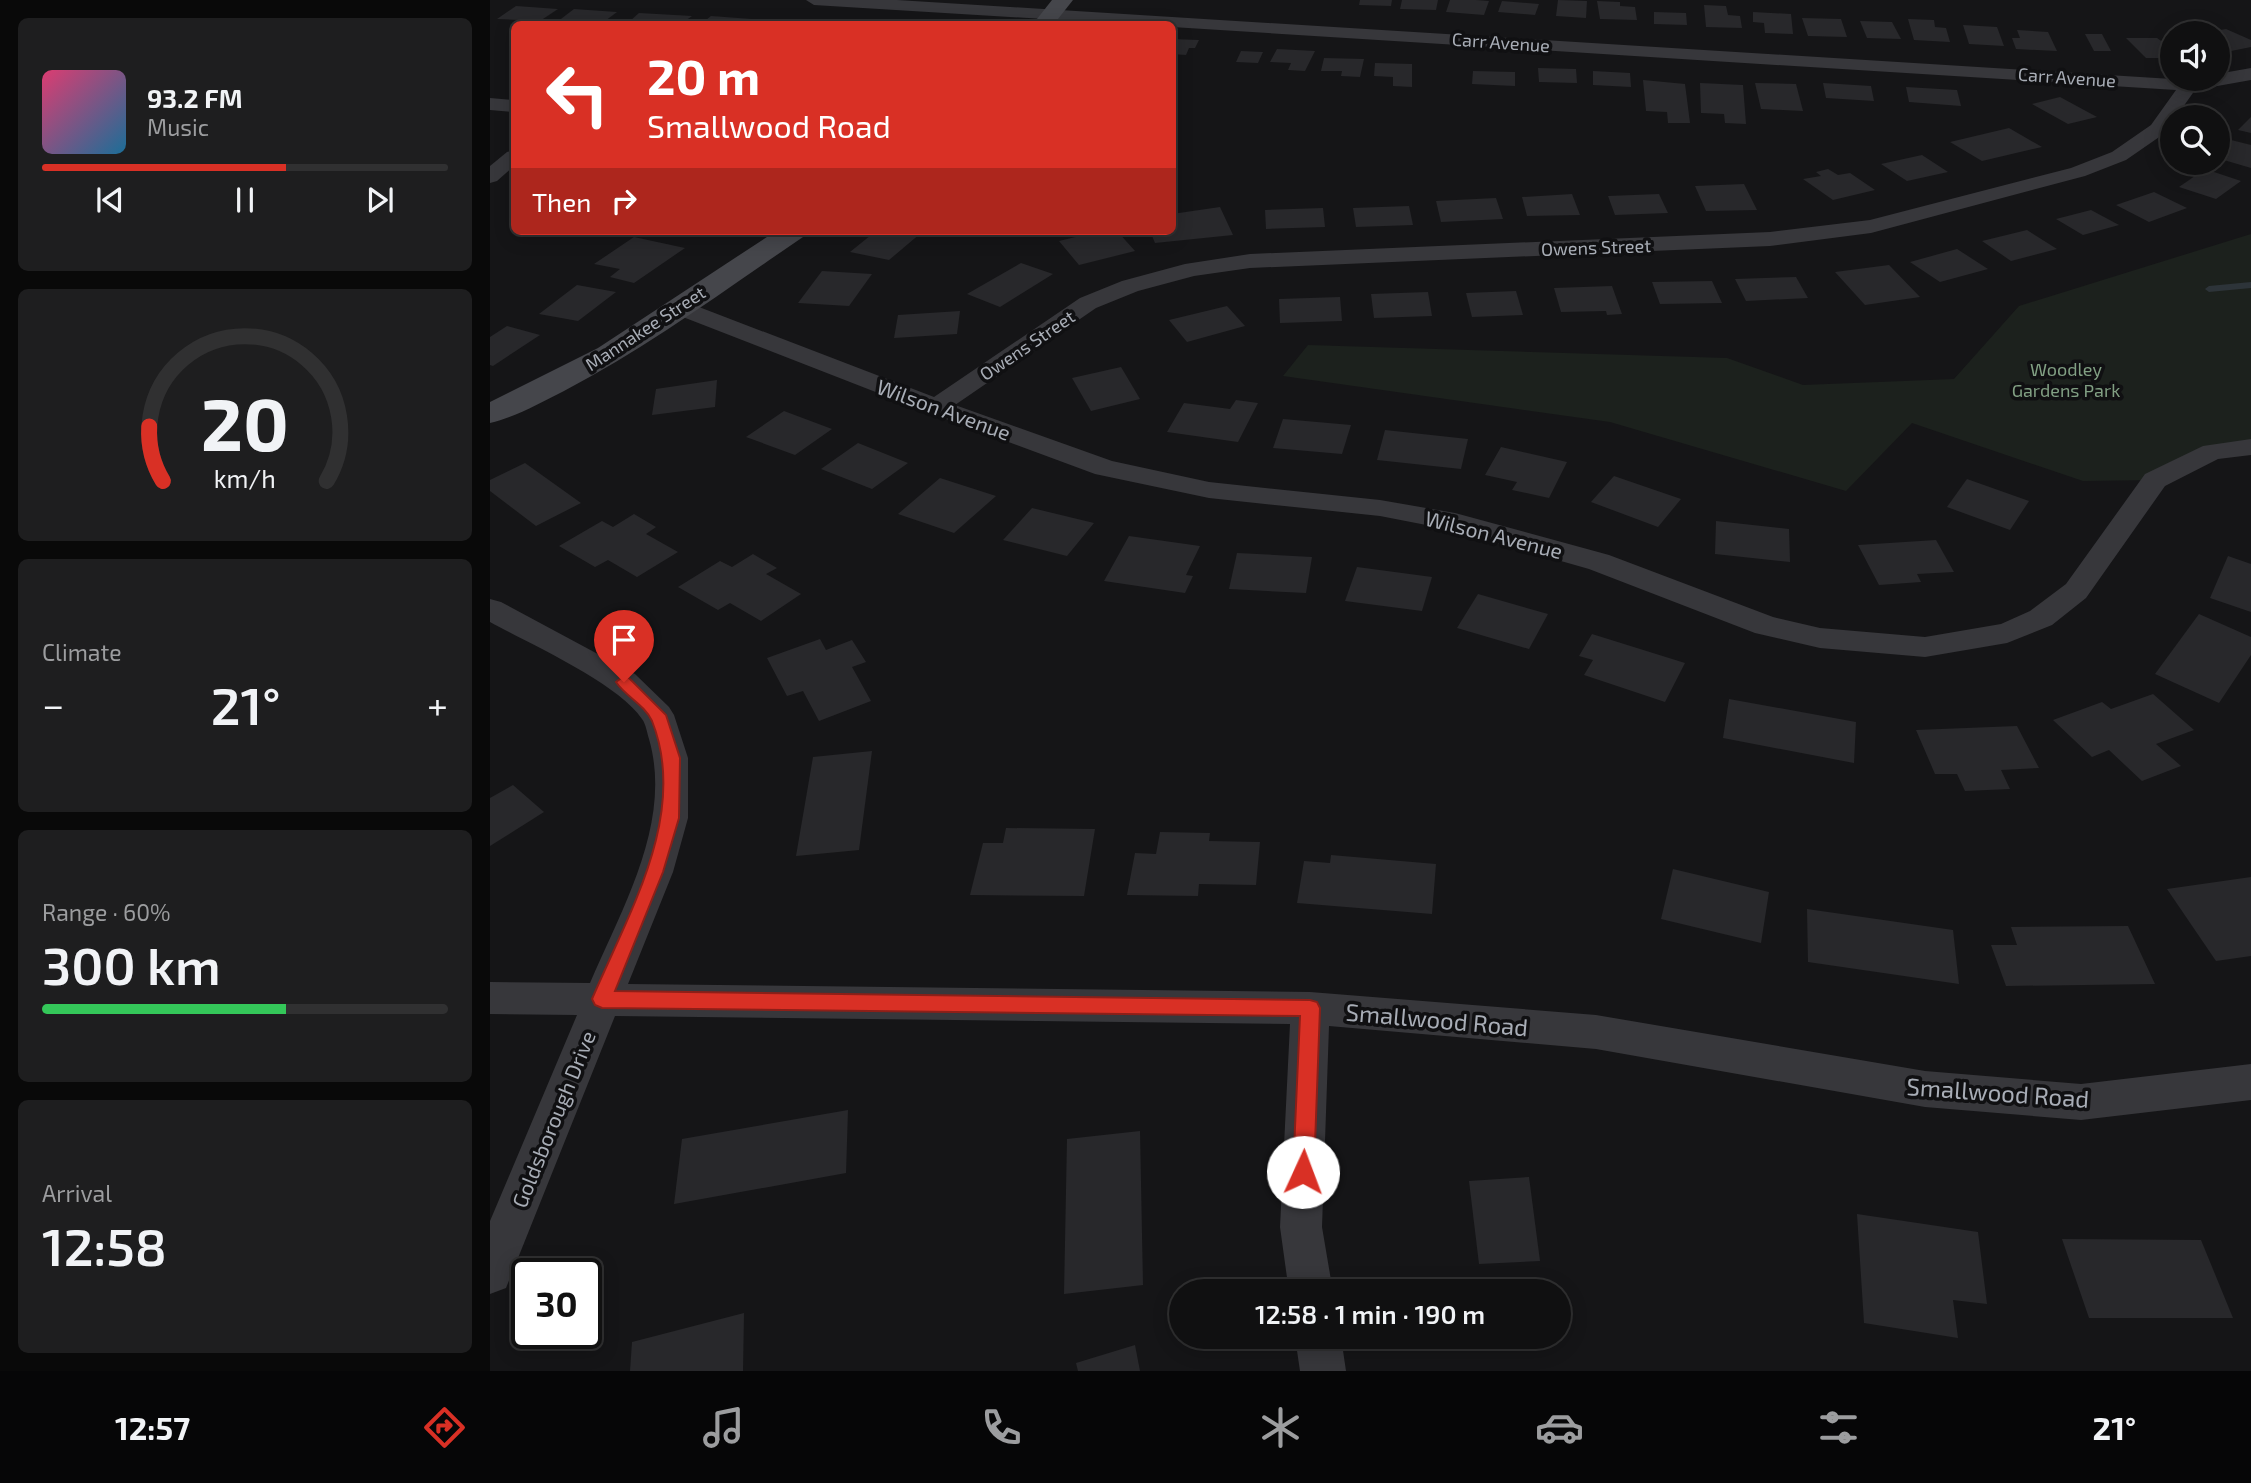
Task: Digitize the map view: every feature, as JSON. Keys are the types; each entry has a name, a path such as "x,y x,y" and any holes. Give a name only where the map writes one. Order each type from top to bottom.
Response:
{"street":[{"name":"Carr Avenue","path":"814,0 2160,83"},
{"path":"2230,78 2251,74"},
{"name":"Owens Street","path":"936,407 1088,303 1130,286 1193,269 1250,261 1770,239 1871,226 2078,172 2119,156 2158,130 2185,91"},
{"path":"490,104 511,106"},
{"path":"490,177 511,159"},
{"name":"Mannakee Street","path":"490,414 523,401 589,365 788,235"},
{"name":"Wilson Avenue","path":"678,307 936,407 1105,468 1209,490 1380,508 1455,522 1599,562 1766,626 1820,638 1925,647 2007,634 2041,618 2076,591 2155,480 2212,452 2251,447"},
{"name":"Goldsborough Drive","path":"490,609 624,682 658,715 671,758 671,818 654,872 490,1273"},
{"name":"Smallwood Road","path":"490,998 1310,1008 1595,1032 1924,1089 2081,1102 2251,1082"},
{"path":"1309,1279 1301,1227 1310,1008"},
{"path":"1320,1349 1323,1371"}],"green space":[{"name":"Woodley Gardens Park","path":"2251,234 2251,447 2155,480 2083,481 1912,423 1846,491 1610,422 1283,376 1308,345 1727,358 1803,385 1954,379 2019,306"}],"building":[{"path":"1360,0 1392,0 1391,6 1359,5"},
{"path":"1402,0 1438,0 1436,10 1400,9"},
{"path":"1450,0 1489,1 1484,15 1446,12"},
{"path":"1558,0 1587,1 1586,18 1556,16"},
{"path":"1502,1 1539,4 1535,15 1498,12"},
{"path":"1597,1 1620,2 1620,6 1635,7 1637,20 1600,19"},
{"path":"1704,5 1726,6 1728,15 1740,16 1742,28 1706,27"},
{"path":"516,6 558,9 540,21 497,19"},
{"path":"574,9 617,12 605,21 558,21"},
{"path":"1654,12 1686,13 1687,25 1654,24"},
{"path":"1753,12 1791,14 1793,34 1765,33 1764,23 1753,22"},
{"path":"639,13 692,16 685,21 630,21"},
{"path":"711,16 752,19 749,21 705,21"},
{"path":"1802,18 1841,19 1847,37 1808,36"},
{"path":"1908,19 1934,20 1935,27 1946,28 1950,42 1914,40"},
{"path":"1860,21 1892,22 1901,39 1867,38"},
{"path":"1963,25 1997,27 2004,46 1969,44"},
{"path":"2017,30 2048,32 2057,51 2016,49 2012,38 2020,38"},
{"path":"2230,31 2251,40 2251,47 2230,51"},
{"path":"2085,34 2102,34 2111,51 2094,51"},
{"path":"2126,38 2160,40 2160,58 2146,58"},
{"path":"1176,39 1199,40 1195,48 1189,48 1186,55 1176,54"},
{"path":"1277,49 1315,51 1305,71 1288,70 1291,63 1270,62"},
{"path":"1241,51 1263,52 1258,63 1236,62"},
{"path":"1324,58 1364,59 1360,77 1341,76 1342,71 1321,71"},
{"path":"1375,63 1412,64 1412,87 1393,86 1393,77 1374,76"},
{"path":"1538,68 1576,69 1577,83 1539,82"},
{"path":"1473,71 1515,72 1515,86 1472,84"},
{"path":"1593,71 1630,73 1631,87 1593,85"},
{"path":"1643,80 1685,84 1690,123 1668,123 1667,112 1646,111"},
{"path":"1700,83 1743,85 1746,124 1725,123 1724,114 1701,113"},
{"path":"1755,83 1796,84 1803,111 1761,109"},
{"path":"1823,83 1871,86 1874,101 1826,98"},
{"path":"1906,87 1957,90 1961,106 1909,102"},
{"path":"2060,97 2097,117 2068,124 2032,104"},
{"path":"2251,117 2251,133 2238,130"},
{"path":"2009,128 2042,147 1982,161 1950,142"},
{"path":"2230,140 2251,145 2251,168 2230,162"},
{"path":"1922,155 1948,172 1907,181 1881,164"},
{"path":"1828,169 1838,175 1850,173 1875,190 1833,200 1803,179 1821,176 1816,172"},
{"path":"2196,175 2223,175 2241,181 2216,199 2179,187"},
{"path":"1744,184 1757,210 1706,211 1695,186"},
{"path":"2154,192 2187,208 2149,222 2116,205"},
{"path":"1572,194 1580,215 1527,216 1522,197"},
{"path":"1659,194 1668,213 1615,215 1608,196"},
{"path":"1496,198 1503,219 1441,222 1436,201"},
{"path":"1409,206 1413,225 1356,227 1353,208"},
{"path":"1220,207 1233,235 1155,243 1152,235 1176,235 1176,213"},
{"path":"1323,208 1325,227 1266,229 1265,210"},
{"path":"2091,210 2119,225 2083,235 2056,219"},
{"path":"2027,230 2057,249 2011,261 1982,241"},
{"path":"871,235 919,235 889,260 850,252"},
{"path":"1084,235 1121,235 1135,251 1079,265 1059,241"},
{"path":"634,237 685,248 634,283 610,277 620,269 594,264"},
{"path":"1957,249 1988,269 1940,282 1910,262"},
{"path":"1021,263 1053,274 1000,307 967,294"},
{"path":"1889,265 1920,297 1865,305 1835,272"},
{"path":"822,271 872,274 849,306 798,303"},
{"path":"1796,277 1808,298 1746,301 1735,279"},
{"path":"1712,281 1722,303 1660,304 1652,282"},
{"path":"577,285 616,292 578,321 539,314"},
{"path":"1612,286 1622,314 1607,315 1606,311 1561,312 1554,288"},
{"path":"1516,291 1523,315 1472,317 1466,293"},
{"path":"1428,292 1432,316 1374,318 1371,294"},
{"path":"1340,297 1342,321 1280,323 1279,299"},
{"path":"1227,306 1245,326 1187,342 1169,320"},
{"path":"960,311 957,334 894,338 898,315"},
{"path":"507,326 540,335 493,366 490,365 490,337"},
{"path":"1121,367 1140,399 1091,411 1072,378"},
{"path":"717,380 715,407 652,415 656,389"},
{"path":"1236,400 1258,403 1238,442 1167,432 1184,403 1230,409"},
{"path":"784,411 832,429 795,455 746,437"},
{"path":"1283,419 1351,425 1342,454 1273,448"},
{"path":"1385,430 1468,439 1461,469 1377,460"},
{"path":"858,443 908,463 872,489 821,469"},
{"path":"1501,447 1567,462 1549,498 1512,490 1517,482 1485,475"},
{"path":"525,463 581,503 536,526 490,491 490,480"},
{"path":"1614,476 1681,499 1658,527 1591,502"},
{"path":"940,478 996,496 954,533 898,514"},
{"path":"1967,479 2029,501 2010,530 1947,507"},
{"path":"1032,508 1094,523 1067,556 1003,540"},
{"path":"634,514 656,527 646,534 678,552 637,577 608,560 595,567 559,546 602,521 613,527"},
{"path":"1716,521 1789,529 1790,562 1715,554"},
{"path":"1129,536 1200,546 1186,575 1193,576 1185,593 1104,581"},
{"path":"1936,540 1954,572 1917,574 1921,582 1879,585 1858,545"},
{"path":"1237,553 1312,557 1306,593 1229,589"},
{"path":"753,554 777,568 766,574 801,594 761,621 730,603 718,610 678,587 720,561 732,567"},
{"path":"2228,556 2251,564 2251,612 2210,598"},
{"path":"1357,567 1432,577 1422,611 1345,601"},
{"path":"1478,594 1548,614 1529,649 1457,628"},
{"path":"2199,614 2251,637 2251,655 2219,703 2155,674"},
{"path":"1592,634 1685,663 1665,702 1584,675 1593,660 1579,656"},
{"path":"820,639 826,650 852,640 866,662 852,667 871,701 819,721 803,691 787,696 767,658"},
{"path":"2153,694 2194,730 2156,744 2181,766 2142,781 2109,750 2092,757 2053,720 2102,702 2111,709"},
{"path":"1729,699 1856,722 1854,763 1723,738"},
{"path":"2017,726 2039,768 2001,770 2010,789 1965,791 1957,774 1935,774 1916,730"},
{"path":"872,751 859,850 796,856 813,757"},
{"path":"513,785 544,812 490,846 490,798"},
{"path":"1006,828 1095,829 1084,896 970,895 983,843 1003,843"},
{"path":"1160,832 1210,833 1209,841 1260,842 1256,885 1199,884 1198,896 1127,895 1135,853 1156,854"},
{"path":"1331,855 1436,864 1432,914 1297,903 1304,861 1330,863"},
{"path":"1673,869 1769,892 1761,943 1661,919"},
{"path":"2251,877 2251,956 2216,961 2167,889"},
{"path":"1807,909 1953,930 1959,984 1808,962"},
{"path":"2128,926 2155,984 2006,986 1991,945 2017,945 2011,927"},
{"path":"848,1110 846,1173 674,1204 682,1139"},
{"path":"1140,1131 1143,1285 1064,1294 1067,1139"},
{"path":"1529,1177 1540,1261 1479,1264 1469,1181"},
{"path":"1857,1214 1978,1232 1987,1304 1953,1300 1958,1338 1864,1323"},
{"path":"2062,1239 2201,1240 2233,1318 2089,1318"},
{"path":"744,1313 743,1371 630,1371 632,1342"},
{"path":"1135,1345 1140,1371 1078,1371 1076,1363"}],"waterway":[{"path":"2209,289 2251,285"}],"route":[{"path":"624,682 658,715 671,758 671,818 654,872 602,999 1310,1008 1303,1172"}]}
